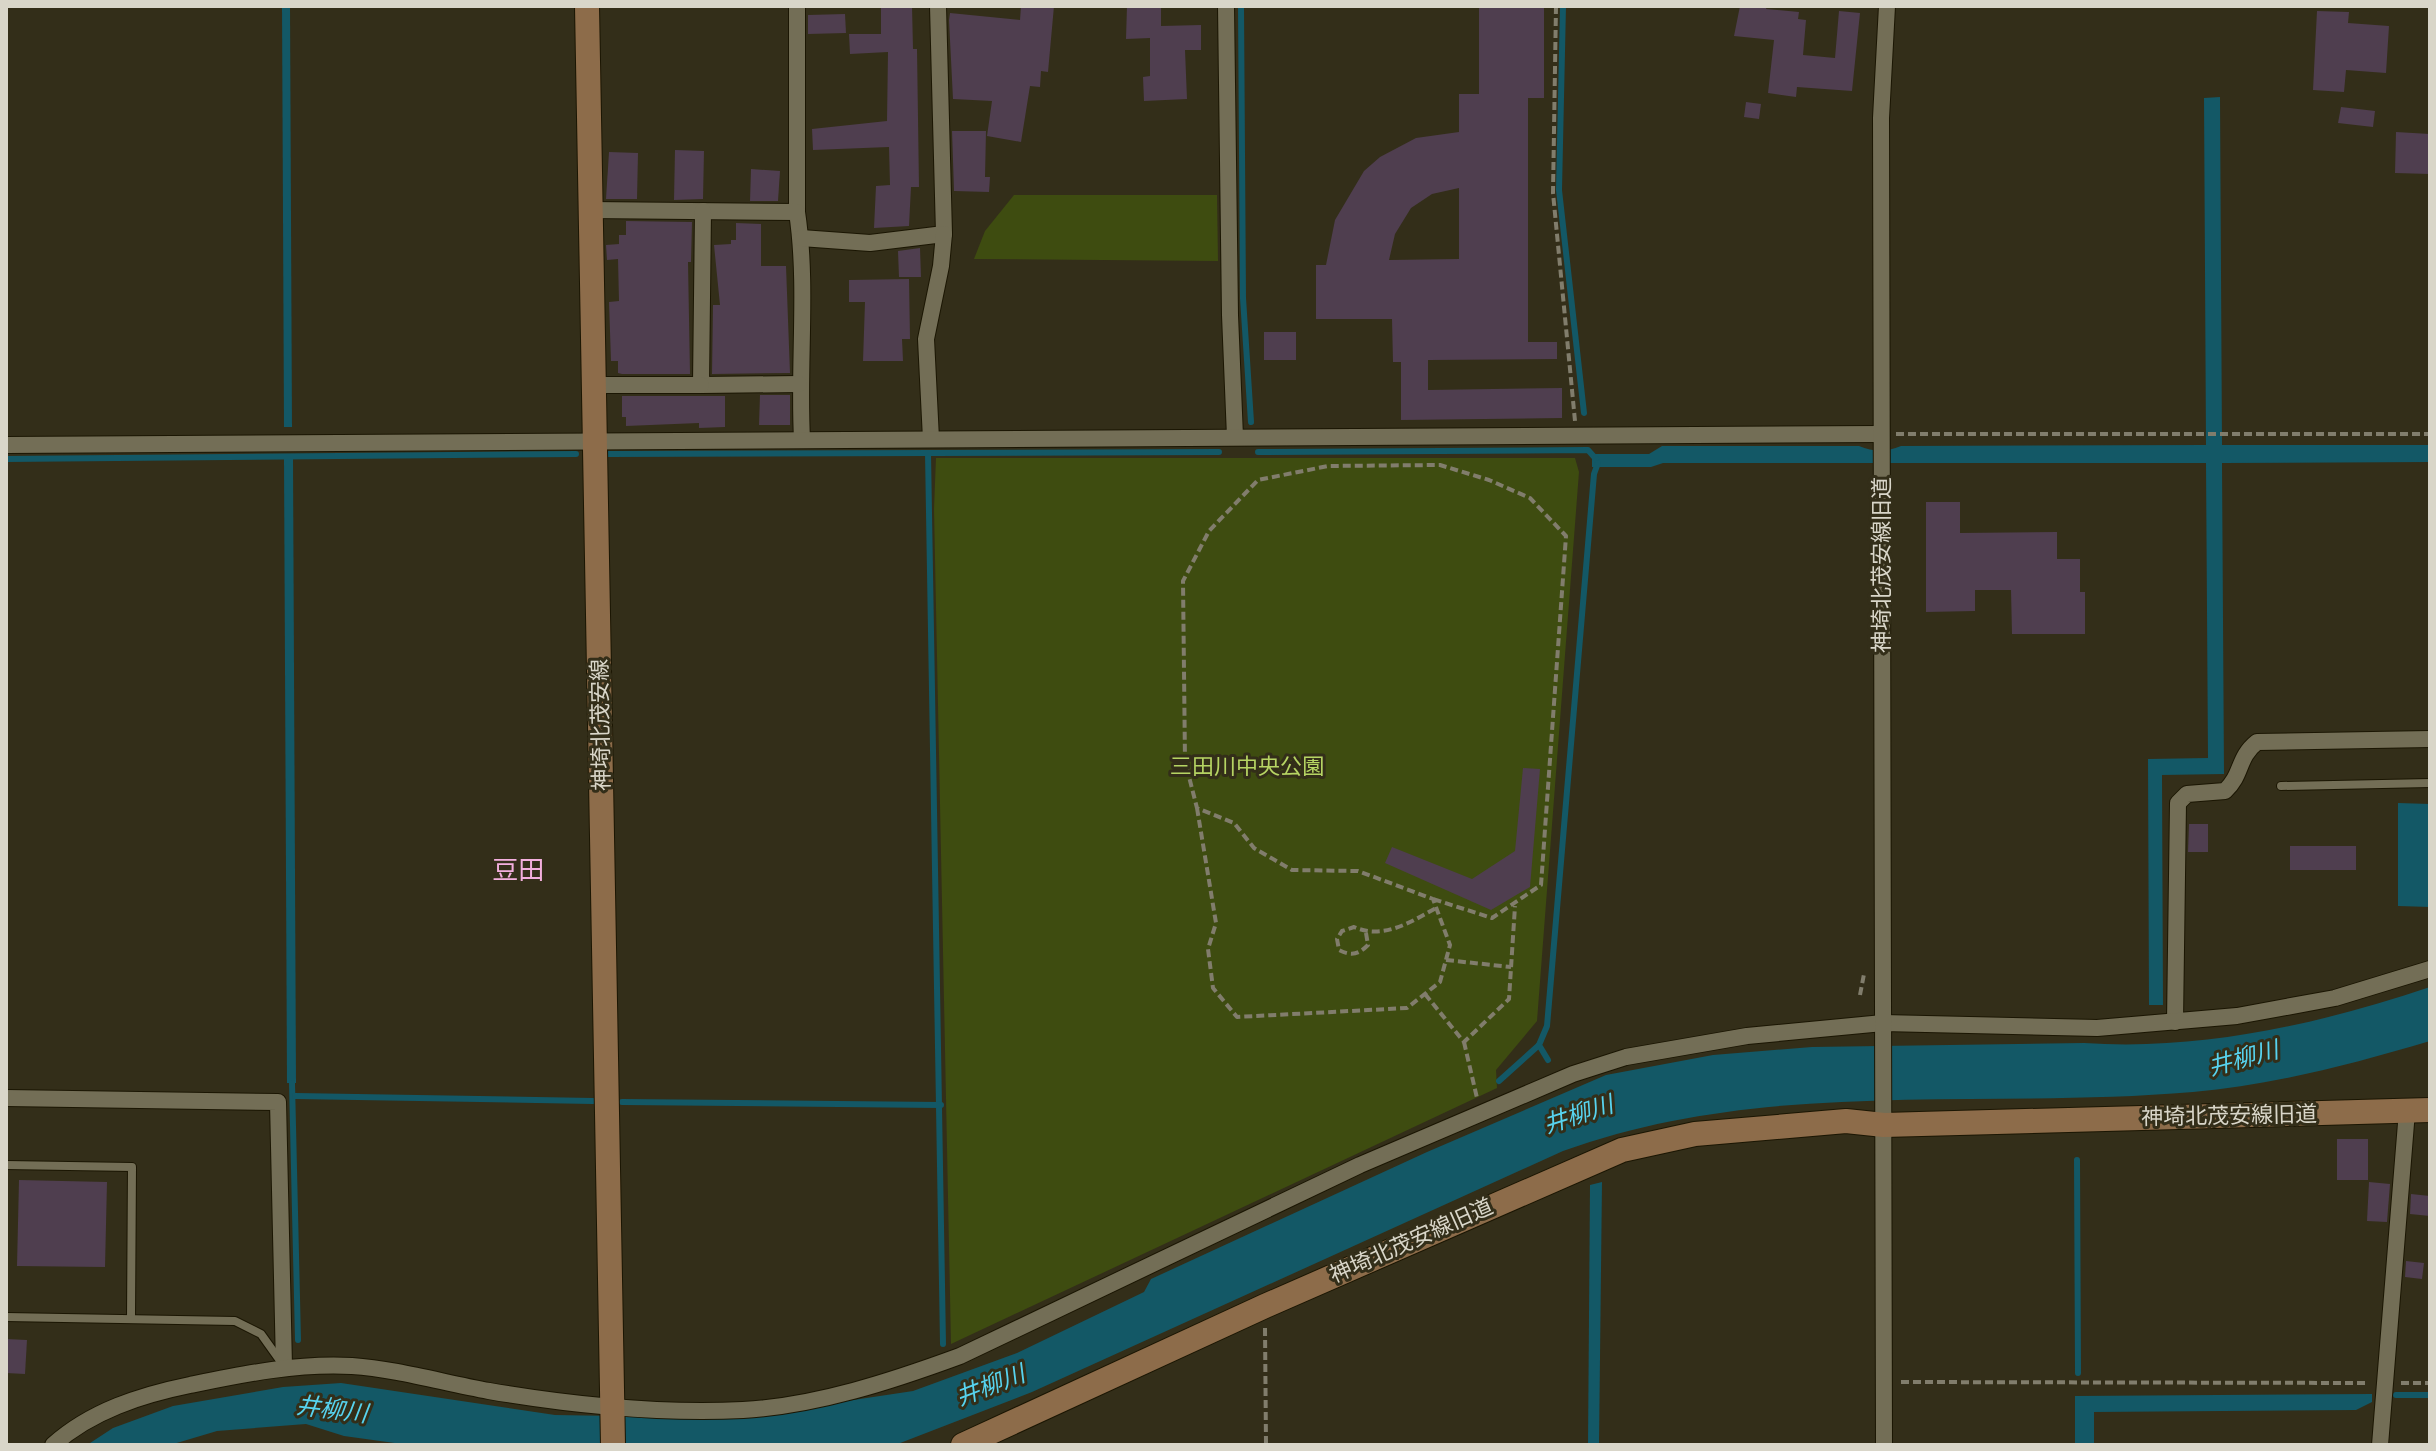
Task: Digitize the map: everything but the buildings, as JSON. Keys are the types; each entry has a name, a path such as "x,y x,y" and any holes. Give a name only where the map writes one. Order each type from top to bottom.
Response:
{"street":[{"name":"神埼北茂安線","path":"587,6 613,1445"},
{"path":"797,6 802,439"},
{"path":"931,439 926,339 941,266 944,234 938,6"},
{"path":"1226,6 1230,315 1235,437"},
{"name":"神埼北茂安線旧道","path":"1884,1117 1881,118 1887,6"},
{"path":"590,210 797,212"},
{"path":"701,385 703,211"},
{"path":"801,238 870,243 944,234"},
{"path":"594,385 799,384"},
{"path":"6,445 1577,435 1881,449"},
{"path":"2175,1022 2178,803 2187,794 2225,791 2236,781 2243,753 2257,742 2430,739"},
{"path":"53,1445 108,1409 157,1392 284,1366 354,1366 493,1392 612,1406 744,1410 895,1379 960,1356 1360,1165 1573,1074 1626,1057 1747,1036 2097,1028 2237,1016 2335,998 2430,969"},
{"path":"6,1098 278,1102 284,1366"},
{"path":"2380,1445 2384,1383 2419,1111"},
{"name":"神埼北茂安線旧道","path":"963,1445 1265,1306 1622,1150 1695,1134 1884,1117 2419,1111"},
{"path":"1884,1117 1884,1445"}],"lane":[{"path":"2281,786 2430,783"},
{"path":"6,1165 132,1167 131,1319"},
{"path":"6,1317 235,1321 261,1334 284,1366"}],"path":[{"path":"1556,6 1553,193 1577,435"},
{"path":"1881,449 2201,436 2430,434"},
{"path":"1197,808 1234,823 1254,848 1292,870 1358,871 1492,918 1515,906 1541,885 1566,536 1530,498 1489,480 1440,465 1328,466 1258,480 1209,531 1183,581 1185,761 1197,808 1216,923 1208,949 1213,988 1237,1017 1407,1008 1440,982 1450,945 1433,899"},
{"path":"1464,1042 1509,999 1515,906"},
{"path":"1366,933 1368,945 1360,953 1349,955 1339,950 1337,939 1342,931 1354,927 1366,933 1401,928 1436,908"},
{"path":"1446,960 1511,967"},
{"path":"1425,994 1464,1042 1481,1114"},
{"path":"1265,1306 1266,1445"},
{"path":"1883,1382 2430,1383"}],"green space":[{"path":"1014,195 1217,195 1218,261 974,259 985,231"},
{"name":"三田川中央公園","path":"936,458 1575,458 1579,472 1537,1021 1496,1070 1497,1088 951,1344 934,509"}],"water":[{"path":"282,6 290,6 292,427 284,427"},
{"path":"2220,97 2222,445 2430,445 2430,462 2222,463 2224,774 2162,775 2163,1005 2149,1005 2148,759 2208,758 2206,463 1663,463 1651,467 1592,467 1592,454 1649,454 1662,446 1859,446 1880,450 1901,446 2206,445 2204,98"},
{"path":"284,459 293,459 296,1083 287,1083"},
{"path":"2398,803 2430,804 2430,907 2398,906"},
{"name":"井柳川","path":"2430,987 2430,1041 2283,1079 2223,1089 2113,1097 1875,1100 1797,1105 1718,1113 1640,1128 1563,1151 1032,1392 895,1445 409,1445 344,1436 306,1424 217,1431 170,1445 87,1445 113,1428 173,1406 283,1387 341,1383 555,1415 733,1418 913,1391 1017,1353 1144,1292 1151,1279 1427,1152 1606,1075 1713,1055 1812,1047 2128,1044 2216,1039 2303,1023"},
{"path":"1602,1182 1599,1445 1588,1445 1590,1185"},
{"path":"2372,1394 2372,1402 2356,1410 2094,1412 2094,1445 2075,1445 2075,1396"}],"waterway":[{"path":"1241,6 1243,298 1251,422"},
{"path":"1563,6 1559,190 1584,413"},
{"path":"1258,452 1588,450 1596,459"},
{"path":"608,454 1219,452"},
{"path":"928,453 943,1344"},
{"path":"6,459 576,454"},
{"path":"1548,1060 1539,1045 1547,1026 1594,474 1598,463"},
{"path":"1499,1081 1539,1045"},
{"path":"292,1083 298,1340"},
{"path":"295,1096 593,1101"},
{"path":"622,1102 941,1105"},
{"path":"2077,1160 2078,1373"},
{"path":"2396,1395 2430,1395"}],"district":[{"name":"豆田","path":"518,869"}]}
